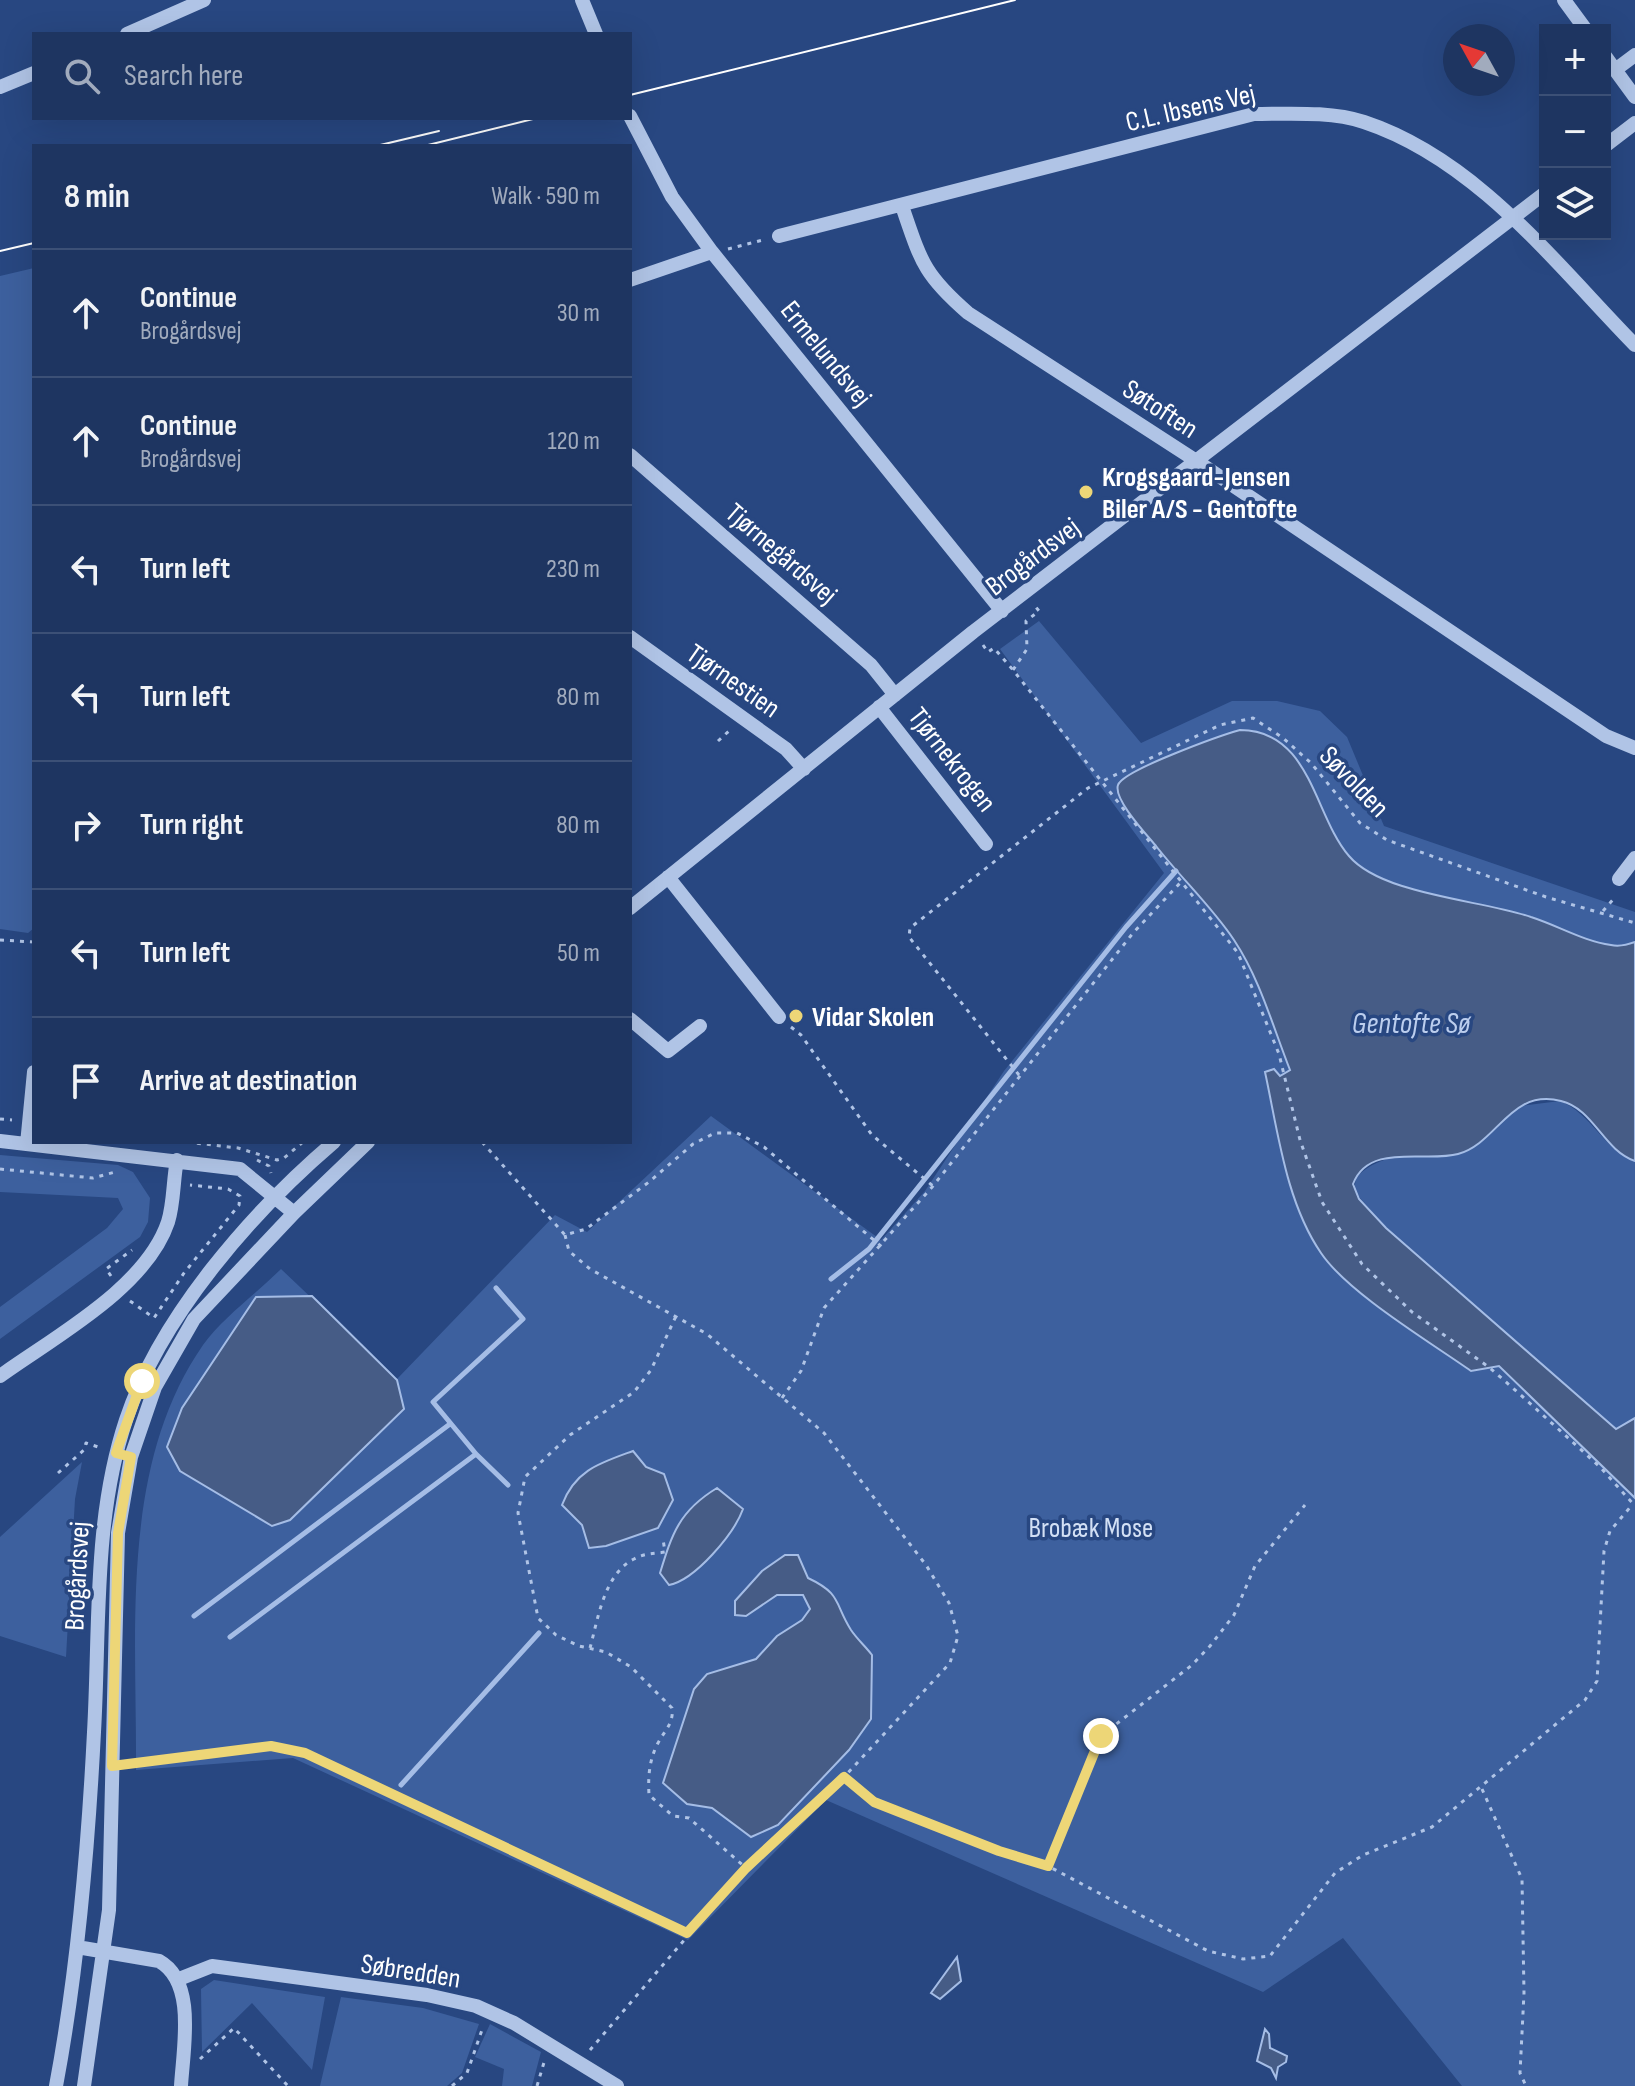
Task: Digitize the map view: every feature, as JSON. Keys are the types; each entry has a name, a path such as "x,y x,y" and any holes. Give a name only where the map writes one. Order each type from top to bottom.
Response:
{"street":[{"path":"132,32 204,0"},
{"path":"582,0 595,32"},
{"path":"1564,0 1582,24"},
{"path":"1615,70 1635,55"},
{"path":"1611,64 1635,97"},
{"path":"0,87 32,74"},
{"name":"C.L. Ibsens Vej","path":"779,236 1254,114 1307,114 1361,121 1409,140 1464,175 1635,345"},
{"name":"Ermelundsvej","path":"632,120 672,197 712,252 1002,611"},
{"path":"1611,141 1635,123"},
{"name":"Brogårdsvej","path":"632,906 973,632 1539,198"},
{"name":"Søtoften","path":"902,206 921,262 934,284 968,313 1198,462 1606,736 1635,748"},
{"path":"632,279 712,252"},
{"name":"Tjørnegårdsvej","path":"632,457 871,665 895,695"},
{"name":"Tjørnestien","path":"632,638 786,749 804,769"},
{"name":"Tjørnekrogen","path":"879,707 986,844"},
{"path":"1619,879 1635,858"},
{"path":"668,877 779,1017"},
{"path":"632,1021 668,1051 700,1026"},
{"path":"27,1144 32,1093"},
{"path":"0,1141 240,1169 294,1213"},
{"name":"Brogårdsvej","path":"56,2086 84,1909 106,1498 116,1453 127,1417 162,1342 214,1269 276,1196 332,1144"},
{"name":"Brogårdsvej","path":"84,2086 105,1952 118,1533 121,1500 142,1422 155,1387 194,1319 359,1145"},
{"path":"0,1376 120,1288 141,1267 156,1248 169,1220 177,1160"},
{"path":"77,1947 159,1961 172,1968 179,1979 183,2002 181,2081"},
{"name":"Søbredden","path":"179,1979 212,1966 427,1995 476,2006 580,2062 617,2086"}],"path":[{"path":"712,252 779,236"},
{"path":"1013,670 1027,649 1026,621 1039,611 1026,594"},
{"path":"844,1777 874,1802 999,1851 1048,1866 1208,1951 1243,1959 1270,1956 1335,1873 1363,1855 1432,1827 1482,1789 1585,1700 1597,1681 1604,1551 1610,1531 1634,1505 1600,1467 1490,1368 1386,1289 1337,1230 1310,1173 1279,1054 1260,999 1238,953 1013,670 994,648 988,652 973,632"},
{"name":"Søvolden","path":"1103,780 1220,725 1253,718 1283,738 1311,763 1360,823 1387,840 1546,897 1603,911 1635,923"},
{"path":"1018,1074 908,932 1063,806 1103,780"},
{"path":"1603,911 1620,891 1619,879"},
{"path":"782,1398 801,1371 824,1308 932,1185 1133,933 1181,882"},
{"path":"0,940 32,942"},
{"path":"779,1017 801,1035 872,1135 932,1185"},
{"path":"0,1119 18,1121"},
{"path":"565,1235 586,1229 693,1144 715,1133 737,1133 764,1147 880,1245"},
{"path":"204,1144 238,1148 277,1160 301,1144"},
{"path":"484,1144 565,1235 569,1251 590,1269 707,1334 824,1433 926,1565 949,1603 958,1636 950,1663 844,1777 746,1868 687,1933 580,2062"},
{"path":"0,1169 93,1178 124,1168"},
{"path":"131,1303 154,1318 184,1273 239,1205 240,1196 228,1189 187,1185"},
{"path":"106,1269 143,1241"},
{"path":"676,1316 659,1357 634,1392 570,1435 525,1477 518,1513 538,1618 556,1635 606,1652 631,1667 672,1708 673,1719 656,1746 648,1775 649,1795 673,1816 689,1818 746,1868"},
{"path":"58,1473 84,1450 86,1443 116,1453"},
{"path":"1048,1866 1101,1736 1192,1665 1210,1646 1234,1615 1255,1566 1305,1505"},
{"path":"590,1648 601,1609 617,1574 636,1557 665,1552 663,1539"},
{"path":"112,1766 271,1746 305,1753 687,1933"},
{"path":"1482,1789 1522,1879 1524,1979 1520,2073 1526,2086"},
{"path":"452,2086 467,2073 485,2023"},
{"path":"181,2081 234,2028 288,2086"},
{"path":"537,2086 550,2045"}],"green space":[{"path":"32,268 32,930 28,933 0,929 0,276"},
{"name":"Brobæk Mose","path":"1039,621 1141,743 1232,701 1277,701 1320,711 1347,737 1384,826 1635,912 1635,942 1614,946 1511,911 1412,890 1368,873 1352,861 1337,843 1306,774 1295,759 1252,730 1145,767 1118,784 1117,789 1138,823 1233,938 1253,972 1290,1070 1280,1076 1276,1070 1265,1073 1285,1166 1299,1212 1321,1253 1370,1300 1471,1371 1498,1366 1635,1498 1635,2086 1462,2086 1343,1938 1263,1992 826,1800 688,1940 293,1758 136,1770 135,1606 138,1551 145,1496 157,1443 176,1392 203,1345 230,1315 281,1269 397,1379 555,1215 587,1232 711,1116 881,1240 925,1191 1004,1071 1164,873 1000,649"},
{"path":"1560,1101 1581,1114 1624,1156 1635,1161 1635,1418 1618,1430 1507,1338 1386,1228 1354,1191 1356,1178 1379,1162 1398,1156 1426,1155 1520,1106"},
{"path":"0,1155 118,1165 133,1172 150,1198 148,1222 140,1237 0,1339 0,1307 107,1228 123,1209 118,1198 0,1192"},
{"path":"82,1462 75,1499 66,1657 0,1636 0,1537"},
{"path":"214,1980 325,1997 312,2070 252,2003 202,2052 201,1989"},
{"path":"341,1997 423,2008 479,2024 462,2073 447,2086 320,2086"},
{"path":"490,2024 541,2052 532,2086 502,2086 504,2069 475,2057"}],"water":[{"name":"Gentofte Sø","path":"1240,730 1264,734 1282,744 1308,778 1337,839 1349,856 1384,880 1434,895 1510,911 1601,943 1620,946 1635,942 1635,1161 1615,1148 1572,1105 1544,1099 1517,1109 1472,1148 1445,1156 1385,1158 1361,1171 1353,1184 1359,1199 1386,1228 1616,1429 1635,1418 1635,1498 1499,1366 1471,1371 1413,1331 1350,1284 1321,1253 1309,1233 1291,1189 1265,1072 1274,1069 1280,1076 1290,1070 1259,987 1225,928 1139,826 1125,808 1118,791 1118,785 1137,771"},
{"path":"312,1296 397,1380 404,1409 290,1520 272,1526 180,1471 167,1447 182,1408 256,1297"},
{"path":"633,1451 646,1467 664,1474 673,1500 658,1528 606,1546 589,1548 582,1525 562,1505 567,1493 590,1469"},
{"path":"717,1488 743,1509 731,1531 712,1554 690,1575 669,1585 660,1573 673,1535 685,1515"},
{"path":"785,1555 798,1555 808,1578 832,1594 851,1630 872,1655 871,1719 849,1750 778,1825 751,1837 712,1808 687,1804 663,1783 694,1689 707,1674 756,1659 777,1636 802,1620 810,1609 803,1595 777,1595 746,1616 735,1615 735,1601 762,1571"},
{"path":"957,1957 961,1981 940,1999 931,1993"},
{"path":"1265,2029 1269,2034 1270,2048 1287,2056 1286,2062 1278,2067 1276,2078 1271,2068 1257,2061"}],"waterway":[{"path":"831,1279 869,1249 1126,927 1176,871"},
{"path":"496,1288 523,1319 433,1402 476,1454 508,1485"},
{"path":"194,1616 450,1424"},
{"path":"230,1637 476,1454"},
{"path":"401,1785 539,1633"}],"tram line":[{"path":"632,95 1015,0"},
{"path":"432,144 529,120"},
{"path":"384,144 439,131"},
{"path":"0,251 32,243"}],"place":[{"name":"Krogsgaard-Jensen Biler A/S - Gentofte","path":"1086,492"},
{"name":"Vidar Skolen","path":"796,1016"}],"route":[{"path":"142,1381 116,1453 131,1457 121,1500 118,1533 112,1766 271,1746 305,1753 687,1933 746,1868 844,1777 874,1802 999,1851 1048,1866 1071,1816 1101,1736"}]}
